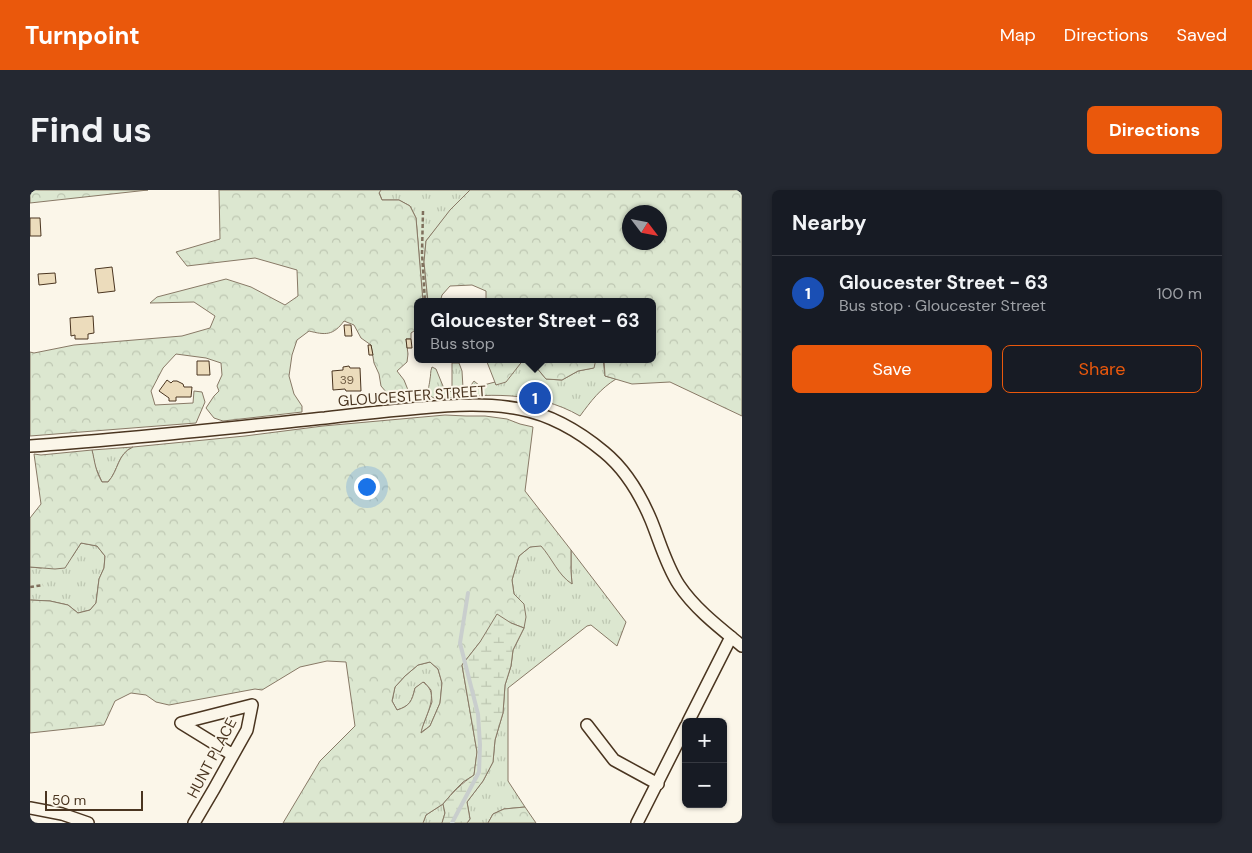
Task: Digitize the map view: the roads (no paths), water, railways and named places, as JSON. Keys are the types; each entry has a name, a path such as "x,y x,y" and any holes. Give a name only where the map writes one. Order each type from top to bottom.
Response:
{"street":[{"name":"GLOUCESTER STREET","path":"30,446 140,438 441,406 489,406 518,408 535,412 570,427 603,451 619,466 642,501 661,549 680,585 693,602 742,646"},
{"path":"690,718 731,637"},
{"name":"HUNT PLACE","path":"194,823 214,789 247,730 252,705 181,723 233,755"},
{"path":"587,725 614,760 658,784"},
{"path":"638,823 682,734"},
{"path":"30,808 62,814 88,823"}],"waterway":[{"path":"452,823 479,772 478,714 460,643 468,593"}],"place":[{"name":"Gloucester Street - 63","path":"535,398"}]}
